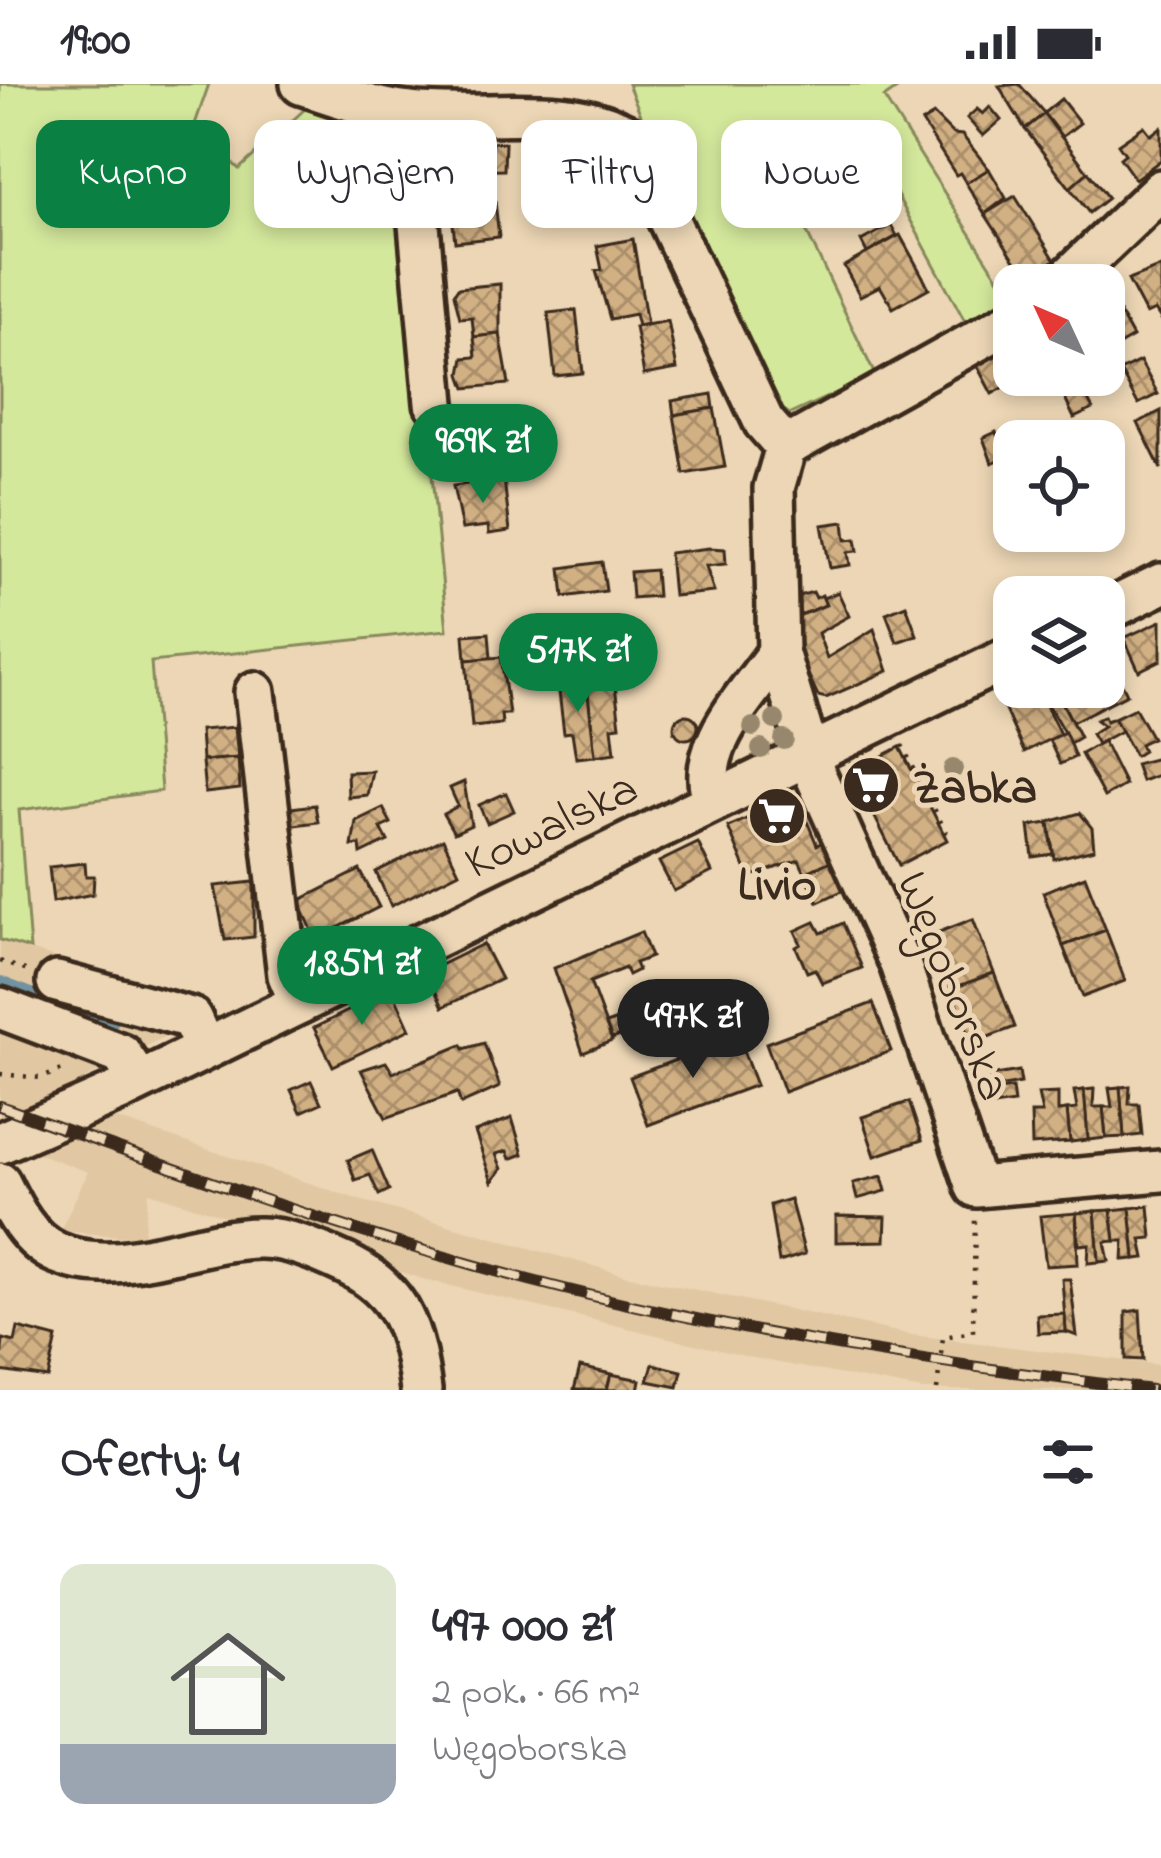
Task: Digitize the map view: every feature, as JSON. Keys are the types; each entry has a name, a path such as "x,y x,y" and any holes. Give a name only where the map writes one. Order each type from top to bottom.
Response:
{"street":[{"path":"301,84 409,113 502,116 603,103 629,136 764,422 786,447 993,332"},
{"path":"473,84 490,95 502,116"},
{"path":"409,113 435,403"},
{"path":"1083,264 1161,190"},
{"name":"Węgoborska","path":"786,447 774,488 778,652 809,754 900,964 976,1186"},
{"path":"1125,601 1161,584"},
{"path":"714,800 707,785 709,754 778,652"},
{"name":"Kowalska","path":"0,1143 206,1049 993,665"},
{"path":"255,692 288,976 300,1003"},
{"path":"57,982 190,1018 206,1049"},
{"path":"0,1008 121,1054 140,1080"},
{"path":"976,1186 1161,1172"},
{"path":"0,1183 38,1240 78,1259 112,1262 261,1238 318,1251 367,1274 392,1294 410,1325 422,1390"}],"path":[{"path":"894,729 949,838"},
{"path":"0,1074 50,1077 77,1064"},
{"path":"938,1390 943,1336 973,1332 976,1186"}],"shaded area":[{"path":"0,940 113,977 173,1032 51,1097 360,1200 625,1275 912,1335 1161,1365 1161,1390 922,1390 753,1358 426,1280 149,1192 143,1238 60,1231 88,1172 0,1139"}],"green space":[{"path":"0,84 209,84 196,120 36,120 36,228 230,228 230,161 239,169 254,155 254,228 408,228 447,630 151,662 161,791 19,810 30,949 0,940"},
{"path":"628,84 904,84 884,98 898,120 721,120 721,228 805,228 875,375 790,414 778,406 692,228 697,228 697,120 643,120"},
{"path":"316,99 366,120 293,120"},
{"path":"902,126 993,269 993,312 967,325 902,204"}],"building":[{"path":"1019,84 1044,113 1061,99 1080,123 1062,137 1044,114 1025,129 999,86"},
{"path":"990,107 1001,120 983,136 967,118 977,109 983,114"},
{"path":"1044,114 1088,172 1070,188 1025,129"},
{"path":"934,115 953,134 962,135 989,169 966,183 960,173 956,175 922,122"},
{"path":"1144,126 1151,135 1161,127 1161,160 1135,179 1120,158 1125,154 1118,144"},
{"path":"497,142 505,143 504,170 497,170"},
{"path":"989,169 1006,198 985,214 966,183"},
{"path":"1088,172 1108,198 1089,213 1070,188"},
{"path":"1015,196 1055,260 1018,264 985,214"},
{"path":"497,219 499,237 455,242 453,228 497,228"},
{"path":"885,228 893,228 897,236 867,253 861,241"},
{"path":"900,235 929,288 893,308 880,286 860,296 844,266"},
{"path":"633,239 647,324 638,326 635,314 610,319 596,271 602,270 597,246"},
{"path":"1161,267 1161,319 1155,310 1146,314 1128,280"},
{"path":"500,284 500,334 474,337 472,317 460,318 454,294 458,288"},
{"path":"576,310 583,373 555,376 548,313"},
{"path":"668,321 677,369 644,375 635,327"},
{"path":"500,334 509,384 466,388 461,374 464,358 476,357 474,337"},
{"path":"993,355 993,393 992,394 976,364"},
{"path":"1140,361 1158,394 1138,404 1125,380 1125,368"},
{"path":"712,394 714,408 674,415 672,401"},
{"path":"1086,396 1093,409 1074,418 1065,399"},
{"path":"714,408 725,467 684,474 674,415"},
{"path":"1161,411 1161,469 1138,423"},
{"path":"993,433 992,463 983,438"},
{"path":"504,479 510,531 489,534 488,526 462,529 453,486"},
{"path":"844,522 846,540 856,539 858,551 848,552 850,565 830,568 822,525"},
{"path":"725,549 726,564 706,566 714,592 673,596 669,553"},
{"path":"602,562 606,591 564,597 561,568"},
{"path":"655,570 657,596 632,598 630,572"},
{"path":"813,592 816,598 822,595 826,605 796,617 794,597"},
{"path":"838,592 849,616 818,633 827,658 874,629 888,671 826,698 818,696 804,666 793,618 826,605 823,598"},
{"path":"906,605 917,635 897,642 886,613"},
{"path":"1161,621 1161,660 1139,671 1125,638"},
{"path":"489,633 491,658 466,660 464,635"},
{"path":"501,657 509,714 501,714 502,724 472,727 466,660"},
{"path":"594,667 595,679 614,677 620,726 612,727 615,753 595,756 585,669"},
{"path":"585,669 595,756 576,758 572,732 564,733 558,684 577,682 576,670"},
{"path":"1004,708 1047,708 1060,734 1024,752"},
{"path":"1050,708 1065,708 1080,737 1070,743"},
{"path":"1065,708 1100,708 1072,722"},
{"path":"1135,708 1152,738 1140,744 1143,751 1135,756 1114,718"},
{"path":"686,715 695,718 695,736 686,739 677,736 674,727 677,718"},
{"path":"1104,716 1106,721 1114,718 1121,731 1097,744 1091,734 1104,726 1096,720"},
{"path":"235,727 238,758 202,761 200,730"},
{"path":"1065,732 1075,757 1060,764 1049,740"},
{"path":"1103,741 1125,785 1104,797 1081,754"},
{"path":"900,747 947,840 899,865 852,772"},
{"path":"238,758 240,789 205,793 202,761"},
{"path":"1158,758 1161,774 1141,781 1135,764"},
{"path":"372,771 367,795 348,797 347,772"},
{"path":"464,782 471,825 454,833 443,814 458,806 450,788"},
{"path":"506,793 514,811 487,823 479,805"},
{"path":"797,797 817,845 823,842 831,861 805,873 799,860 749,877 728,827"},
{"path":"315,805 318,822 286,826 283,809"},
{"path":"383,808 391,823 381,828 388,841 361,854 360,845 352,846 356,821"},
{"path":"1080,813 1092,828 1094,849 1054,859 1049,822"},
{"path":"1049,823 1053,854 1033,857 1029,826"},
{"path":"443,839 459,872 391,906 376,872"},
{"path":"698,843 712,872 674,891 659,862"},
{"path":"831,861 844,890 818,902 805,873"},
{"path":"85,863 86,876 94,876 93,894 53,902 49,867"},
{"path":"360,870 379,907 316,939 299,901"},
{"path":"1085,876 1106,930 1063,946 1043,892"},
{"path":"254,882 254,937 225,940 215,886"},
{"path":"973,919 994,973 951,989 931,935"},
{"path":"815,922 821,933 843,923 862,968 822,983 815,969 807,972 795,931"},
{"path":"1106,930 1125,981 1083,997 1063,946"},
{"path":"641,932 651,957 635,963 638,970 628,975 625,968 590,982 612,1041 583,1053 554,968"},
{"path":"483,944 501,979 443,1007 426,972"},
{"path":"994,973 1015,1027 972,1043 951,989"},
{"path":"392,989 410,1029 333,1066 314,1028"},
{"path":"692,993 697,1007 612,1039 606,1024"},
{"path":"873,1003 891,1051 784,1092 766,1043"},
{"path":"738,1037 756,1085 648,1125 630,1077"},
{"path":"484,1043 500,1087 461,1104 457,1093 386,1118 361,1070 386,1062 393,1073 462,1045 464,1049"},
{"path":"1019,1071 1021,1083 992,1088 990,1076"},
{"path":"311,1081 321,1103 301,1112 291,1090"},
{"path":"1130,1086 1129,1104 1139,1104 1142,1135 1124,1137 1120,1087"},
{"path":"1120,1087 1124,1137 1106,1138 1103,1107 1112,1107 1109,1088"},
{"path":"1012,1088 1014,1103 986,1107 984,1092"},
{"path":"1094,1089 1093,1107 1103,1107 1106,1138 1088,1140 1084,1090"},
{"path":"1084,1090 1088,1140 1070,1142 1067,1110 1077,1109 1074,1091"},
{"path":"1058,1093 1058,1111 1067,1110 1070,1142 1032,1145 1031,1113 1042,1113 1038,1094"},
{"path":"909,1102 922,1140 875,1156 862,1117"},
{"path":"512,1118 523,1154 510,1159 507,1151 496,1154 502,1169 492,1182 475,1132"},
{"path":"372,1150 389,1190 379,1195 370,1175 355,1180 348,1160"},
{"path":"882,1176 886,1191 857,1199 853,1183"},
{"path":"790,1199 805,1254 779,1262 770,1205"},
{"path":"1149,1206 1152,1238 1141,1239 1145,1258 1135,1259 1130,1208"},
{"path":"1130,1208 1135,1259 1123,1260 1124,1241 1115,1241 1111,1210"},
{"path":"1111,1210 1115,1241 1105,1242 1109,1261 1099,1262 1095,1211"},
{"path":"1095,1211 1099,1262 1088,1263 1089,1244 1079,1245 1076,1213"},
{"path":"1076,1213 1078,1264 1046,1266 1040,1216"},
{"path":"836,1216 886,1217 885,1241 836,1242"},
{"path":"1062,1279 1070,1279 1077,1336 1066,1332"},
{"path":"1140,1310 1143,1360 1126,1359 1126,1312"},
{"path":"1065,1314 1066,1332 1038,1333 1037,1315"},
{"path":"18,1328 57,1338 48,1378 0,1371 3,1339 15,1342"},
{"path":"653,1364 682,1371 678,1387 648,1381"},
{"path":"580,1367 611,1374 607,1390 574,1390"},
{"path":"611,1374 640,1380 638,1390 607,1390"}],"waterway":[{"path":"0,980 114,1023"}],"railway":[{"path":"0,1106 294,1210 558,1287 811,1341 1152,1390"}],"place":[{"name":"Żabka","path":"871,785"},
{"name":"Livio","path":"777,816"}]}
